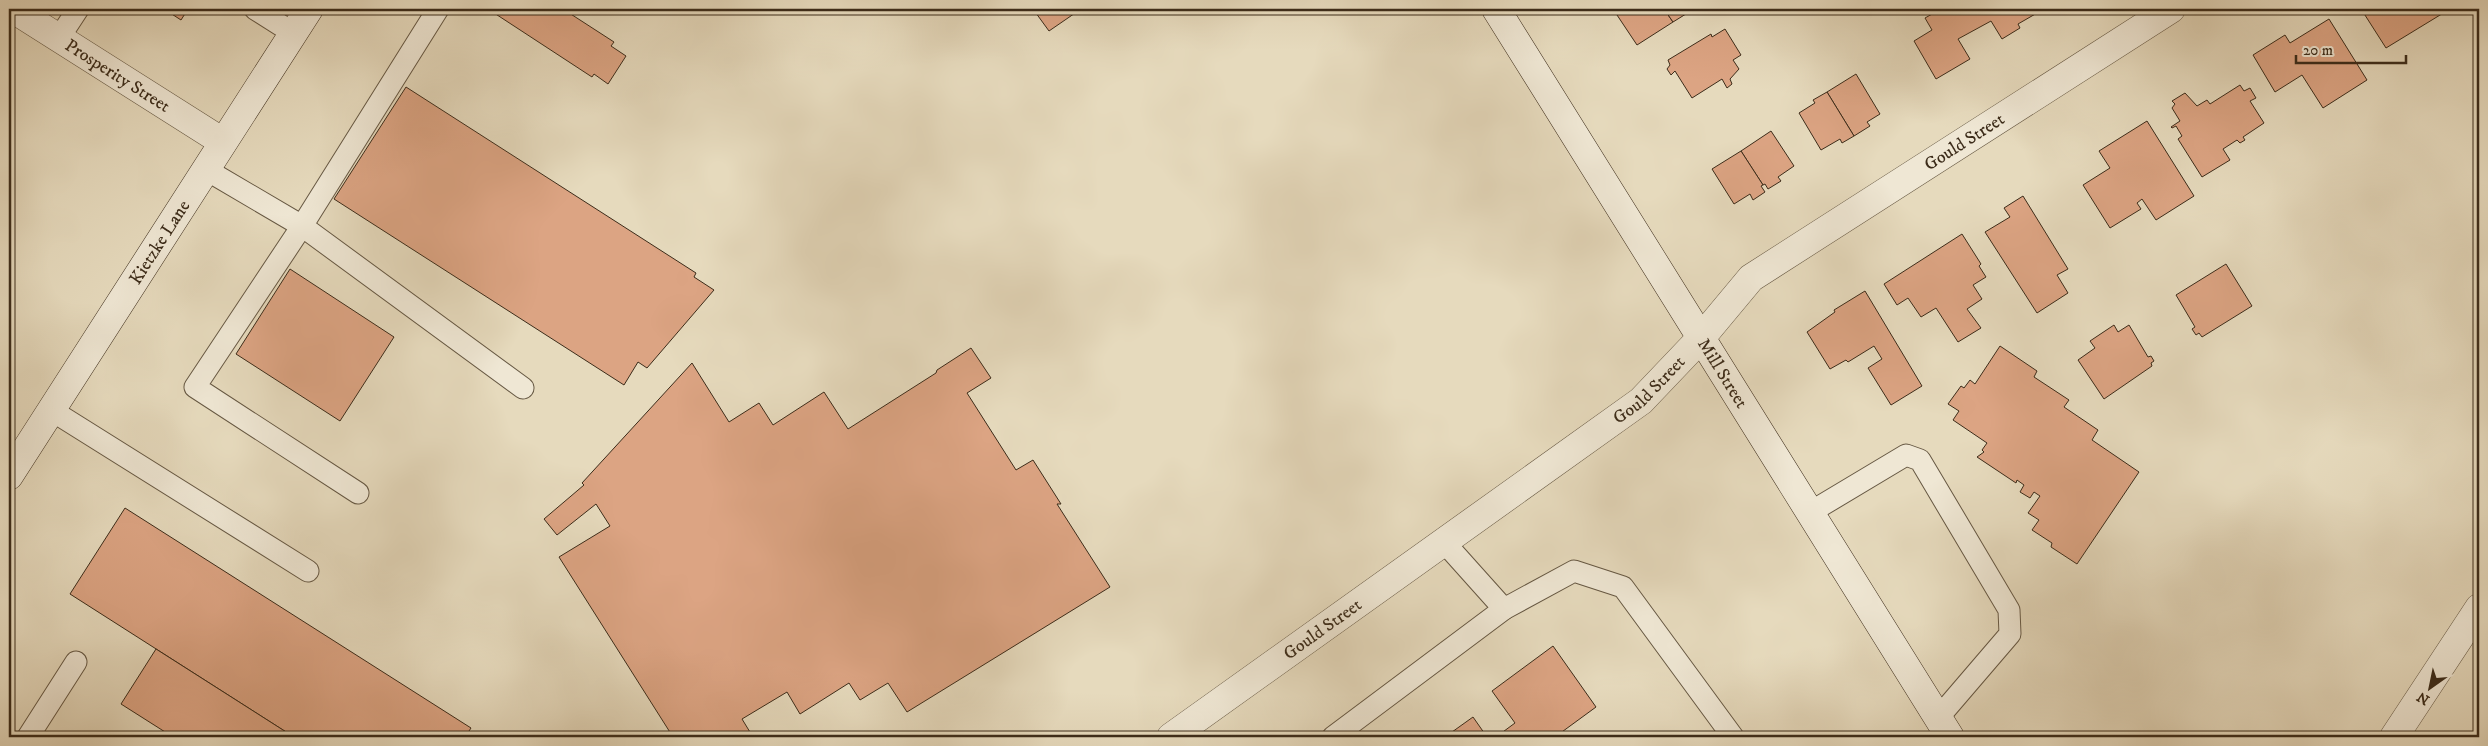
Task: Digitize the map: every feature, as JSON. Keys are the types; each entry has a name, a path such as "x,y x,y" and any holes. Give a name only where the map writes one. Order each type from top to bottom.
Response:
{"street":[{"name":"Prosperity Street","path":"13,9 223,142"},
{"name":"Kietzke Lane","path":"9,476 309,9"},
{"name":"Mill Street","path":"1496,9 1944,728"},
{"name":"Gould Street","path":"1171,737 1641,401 1701,338 1750,278 2160,12"},
{"path":"2403,734 2479,608"}],"lane":[{"path":"60,38 78,9"},
{"path":"255,9 293,33"},
{"path":"358,493 195,387 302,226 438,9"},
{"path":"206,169 302,226 523,388"},
{"path":"50,410 308,571"},
{"path":"1809,513 1906,455 1920,460 2009,610 2010,634 1944,728"},
{"path":"1444,542 1504,609"},
{"path":"1333,737 1504,609 1574,571 1623,587 1733,737"},
{"path":"28,737 76,662"}],"building":[{"path":"164,9 188,9 181,20"},
{"path":"488,9 563,9 614,42 611,46 626,56 608,84 594,74 592,77"},
{"path":"1033,9 1081,9 1049,31"},
{"path":"1613,9 1664,9 1673,22 1637,45"},
{"path":"1664,9 1694,9 1673,22"},
{"path":"1941,9 2044,9 2018,24 2020,28 2002,39 1991,21 1958,39 1970,59 1936,79 1914,41 1932,30 1925,18"},
{"path":"2367,9 2443,9 2445,12 2386,48 2363,12"},
{"path":"2329,19 2367,80 2323,108 2302,75 2275,92 2253,55 2285,35 2290,43"},
{"path":"1725,29 1741,55 1733,60 1739,69 1730,79 1732,84 1727,88 1722,79 1692,98 1675,71 1671,75 1667,69 1670,65 1668,60 1711,34 1712,37"},
{"path":"1856,74 1880,114 1867,122 1870,126 1854,136 1827,92"},
{"path":"2240,85 2244,91 2250,88 2256,98 2250,101 2264,123 2243,137 2245,140 2240,143 2237,140 2223,149 2230,160 2202,177 2178,139 2182,136 2176,126 2171,127 2180,121 2172,108 2175,104 2172,101 2185,93 2197,106 2207,100 2210,104"},
{"path":"406,87 696,273 694,277 714,290 647,368 638,362 624,385 334,199"},
{"path":"1827,92 1854,136 1842,143 1840,139 1821,150 1799,113 1815,103 1813,100"},
{"path":"2147,121 2194,196 2156,220 2142,199 2137,203 2141,209 2110,228 2083,185 2110,168 2099,151"},
{"path":"1771,131 1794,166 1778,177 1781,181 1768,189 1765,184 1763,185 1741,151"},
{"path":"1741,151 1763,185 1761,186 1765,192 1753,200 1750,194 1734,204 1712,169"},
{"path":"2023,196 2068,269 2057,275 2068,293 2037,313 1985,232 2010,217 2004,208"},
{"path":"1962,234 1981,264 1979,266 1986,277 1973,285 1982,299 1967,309 1981,328 1958,342 1936,308 1921,317 1908,298 1897,305 1884,284"},
{"path":"2226,264 2252,306 2202,337 2199,333 2196,335 2192,329 2195,327 2176,295"},
{"path":"290,269 394,337 340,421 236,354"},
{"path":"1865,291 1922,386 1891,405 1868,368 1882,359 1874,346 1848,362 1846,360 1830,369 1807,332 1835,312 1834,310"},
{"path":"2114,325 2118,332 2129,325 2148,357 2151,356 2154,361 2151,363 2152,366 2104,399 2078,360 2095,348 2090,341"},
{"path":"2000,346 2037,371 2034,377 2069,400 2064,407 2098,430 2092,440 2139,472 2077,564 2051,547 2052,543 2032,530 2039,520 2028,513 2040,496 2034,492 2030,498 2020,492 2024,485 2017,480 2016,483 1977,457 1984,452 1982,450 1987,443 1953,420 1959,411 1948,404 1961,386 1964,388 1970,380 1975,384"},
{"path":"971,348 991,378 967,393 1016,470 1033,460 1061,504 1057,504 1110,587 907,712 888,683 860,700 849,683 800,714 787,692 742,719 753,737 673,737 559,557 610,526 596,504 557,535 544,519 584,485 582,483 692,363 729,422 759,403 773,425 824,392 848,429 936,373 937,370"},
{"path":"125,508 471,728 465,737 294,737 70,594"},
{"path":"1553,646 1596,707 1555,737 1496,737 1515,723 1492,691"},
{"path":"156,649 294,737 173,737 121,704"},
{"path":"1473,717 1487,737 1445,737"}]}
